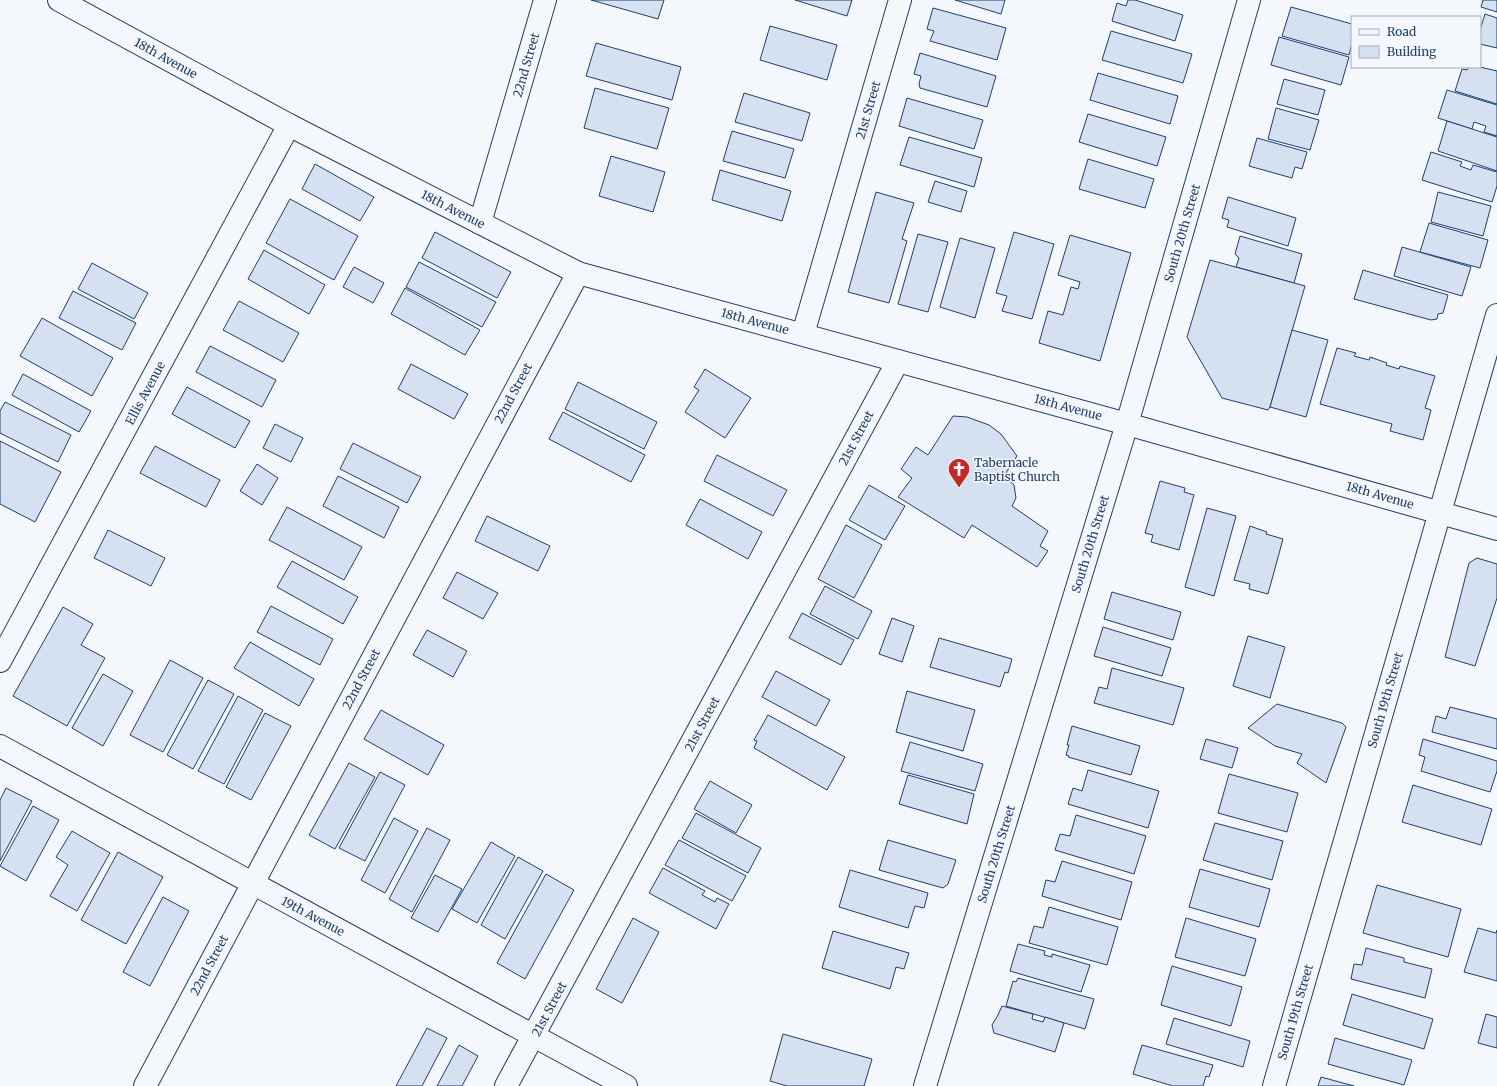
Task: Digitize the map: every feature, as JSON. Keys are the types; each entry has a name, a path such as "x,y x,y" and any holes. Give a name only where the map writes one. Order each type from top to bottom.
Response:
{"street":[{"name":"18th Avenue","path":"59,0 289,125 578,273 1127,424 1497,529"},
{"name":"22nd Street","path":"480,223 545,0"},
{"name":"21st Street","path":"803,334 900,0"},
{"name":"South 20th Street","path":"925,1086 1127,424 1249,0"},
{"name":"Ellis Avenue","path":"0,661 289,125"},
{"name":"22nd Street","path":"145,1086 578,273"},
{"name":"South 19th Street","path":"1274,1086 1497,315"},
{"name":"21st Street","path":"506,1086 898,361"},
{"name":"19th Avenue","path":"0,746 626,1086"}],"building":[{"path":"591,0 664,0 658,19"},
{"path":"795,0 852,0 847,16"},
{"path":"955,0 1005,0 1001,14"},
{"path":"1128,0 1135,0 1183,15 1175,41 1112,21 1117,3 1126,6"},
{"path":"1483,0 1497,0 1497,12 1481,7"},
{"path":"1291,7 1351,24 1351,47 1349,55 1282,36"},
{"path":"933,8 1006,28 997,60 930,41 934,31 927,29"},
{"path":"1485,14 1497,18 1497,48 1481,44 1481,27"},
{"path":"770,26 837,45 827,80 760,60"},
{"path":"1111,31 1192,54 1183,83 1102,60"},
{"path":"1279,37 1349,57 1341,85 1271,65"},
{"path":"596,43 681,67 672,100 586,76"},
{"path":"920,53 996,76 987,107 920,88 919,84 921,76 914,74"},
{"path":"1481,67 1497,71 1497,104 1455,91 1462,69 1467,70 1468,68"},
{"path":"1098,73 1178,96 1170,124 1090,100"},
{"path":"1284,79 1325,90 1318,115 1277,104"},
{"path":"595,88 669,108 657,149 584,128"},
{"path":"1447,90 1497,105 1497,136 1484,132 1486,126 1474,122 1472,129 1438,118"},
{"path":"744,93 810,113 802,141 735,122"},
{"path":"907,98 983,120 974,149 899,126"},
{"path":"1276,108 1319,120 1310,150 1268,139"},
{"path":"1088,114 1166,137 1157,166 1079,142"},
{"path":"1447,121 1497,137 1497,171 1438,151"},
{"path":"732,131 794,149 785,178 723,161"},
{"path":"909,137 982,158 974,187 900,165"},
{"path":"1257,138 1307,152 1302,169 1295,167 1292,178 1249,166"},
{"path":"1431,152 1462,162 1460,166 1471,170 1473,165 1497,172 1497,186 1492,202 1422,180"},
{"path":"611,156 665,172 653,212 599,196"},
{"path":"1088,159 1154,179 1145,208 1079,189"},
{"path":"315,164 374,197 360,221 302,189"},
{"path":"720,170 791,191 782,221 712,200"},
{"path":"935,181 967,191 961,212 928,202"},
{"path":"876,192 914,203 902,239 907,241 889,303 848,292"},
{"path":"1438,192 1491,206 1483,236 1431,222"},
{"path":"1228,197 1296,218 1288,246 1227,227 1229,220 1222,218"},
{"path":"290,199 358,236 334,280 266,243"},
{"path":"1429,223 1488,240 1480,268 1420,252"},
{"path":"435,232 511,272 497,298 422,258"},
{"path":"1014,232 1054,244 1032,319 1002,311 1007,296 996,293"},
{"path":"918,234 948,242 928,312 898,304"},
{"path":"1070,235 1131,253 1100,361 1039,343 1048,311 1063,315 1071,287 1078,289 1080,282 1058,275"},
{"path":"1240,236 1302,254 1294,283 1236,267 1239,258 1235,254"},
{"path":"960,238 995,248 975,318 940,307"},
{"path":"1402,247 1471,267 1462,296 1394,276"},
{"path":"264,250 325,285 309,314 248,279"},
{"path":"1210,260 1305,286 1268,410 1222,398 1187,337"},
{"path":"419,262 496,302 482,327 406,287"},
{"path":"92,263 148,293 134,319 78,289"},
{"path":"354,267 384,283 373,303 343,287"},
{"path":"1363,270 1448,295 1443,313 1438,314 1437,319 1431,320 1354,299"},
{"path":"405,288 480,330 465,355 391,314"},
{"path":"73,291 136,323 122,350 59,318"},
{"path":"239,301 299,333 283,362 223,330"},
{"path":"42,318 113,358 92,396 20,356"},
{"path":"1292,330 1328,340 1306,417 1270,407"},
{"path":"210,346 276,380 262,407 196,372"},
{"path":"1337,348 1356,353 1354,356 1369,360 1370,357 1387,363 1386,365 1399,369 1400,366 1435,376 1425,408 1431,410 1423,440 1390,431 1392,424 1320,404"},
{"path":"411,364 468,394 454,419 398,389"},
{"path":"705,369 751,398 725,438 685,412 699,390 694,387"},
{"path":"23,374 91,411 79,432 12,395"},
{"path":"578,382 657,422 644,449 565,409"},
{"path":"187,387 250,421 235,448 172,414"},
{"path":"5,402 71,435 58,462 0,433 0,411"},
{"path":"563,412 645,455 631,482 549,439"},
{"name":"Tabernacle Baptist Church","path":"953,416 967,417 989,425 1001,434 1017,456 1004,476 1014,485 1016,498 1012,506 1048,531 1040,546 1048,551 1037,567 972,525 964,538 898,497 912,478 901,469 916,447 928,455"},
{"path":"275,424 303,438 291,462 263,448"},
{"path":"0,441 61,472 35,522 0,504"},
{"path":"353,443 421,477 407,503 340,469"},
{"path":"155,446 220,480 206,507 140,473"},
{"path":"717,455 787,490 773,516 704,481"},
{"path":"257,464 278,478 262,505 240,491"},
{"path":"338,476 399,507 384,538 323,506"},
{"path":"1160,481 1185,488 1184,492 1194,495 1179,550 1151,542 1153,535 1145,533"},
{"path":"869,485 905,506 885,540 849,520"},
{"path":"700,499 762,532 748,559 686,525"},
{"path":"287,507 362,547 344,580 269,540"},
{"path":"1207,508 1236,516 1214,596 1185,587"},
{"path":"487,516 550,546 538,571 475,541"},
{"path":"846,525 882,545 854,598 818,579"},
{"path":"1250,526 1267,532 1266,534 1283,539 1268,594 1249,589 1250,584 1234,580"},
{"path":"108,530 165,558 151,586 94,558"},
{"path":"1477,558 1497,564 1497,598 1475,666 1445,657 1469,563"},
{"path":"292,561 358,597 343,624 277,587"},
{"path":"457,572 498,593 483,619 443,598"},
{"path":"825,586 872,611 858,639 810,614"},
{"path":"1112,592 1181,612 1173,640 1104,619"},
{"path":"271,606 333,639 320,665 257,632"},
{"path":"63,607 93,624 81,645 105,658 67,726 13,696"},
{"path":"802,613 854,640 841,665 789,638"},
{"path":"892,618 914,626 902,662 879,654"},
{"path":"1103,627 1171,648 1162,676 1094,656"},
{"path":"427,630 467,651 453,677 413,655"},
{"path":"1248,636 1285,647 1270,698 1233,686"},
{"path":"939,638 1012,659 1008,673 1005,672 1000,687 930,667"},
{"path":"250,642 314,679 299,706 234,668"},
{"path":"170,660 203,678 163,752 130,735"},
{"path":"1112,668 1184,688 1173,725 1094,703 1099,687 1107,689"},
{"path":"776,671 830,700 816,726 762,697"},
{"path":"103,674 133,691 103,746 72,728"},
{"path":"208,680 234,694 193,769 167,755"},
{"path":"907,691 975,710 963,751 896,732"},
{"path":"238,696 263,710 224,784 198,771"},
{"path":"1277,704 1342,723 1346,727 1326,783 1297,763 1302,754 1275,746 1248,728"},
{"path":"1450,707 1497,719 1497,749 1432,732 1436,716 1446,719"},
{"path":"381,710 444,745 428,775 364,739"},
{"path":"265,713 291,726 251,800 226,787"},
{"path":"768,715 845,757 827,790 754,748 757,741 754,740"},
{"path":"1072,726 1140,746 1131,775 1068,757 1069,756 1066,755 1069,745 1067,745"},
{"path":"1206,739 1238,748 1232,768 1200,759"},
{"path":"1423,739 1497,761 1497,771 1490,792 1421,771 1425,757 1419,755"},
{"path":"910,742 983,764 975,791 901,771"},
{"path":"349,763 375,777 335,849 309,835"},
{"path":"1088,770 1159,791 1148,828 1068,804 1073,788 1082,791"},
{"path":"380,772 405,785 365,861 339,848"},
{"path":"1229,774 1298,793 1287,832 1218,813"},
{"path":"908,775 974,794 967,824 899,804"},
{"path":"710,781 752,805 736,833 694,809"},
{"path":"1413,785 1492,809 1481,845 1402,822"},
{"path":"6,788 32,801 0,861 0,800"},
{"path":"33,806 59,820 26,881 0,866"},
{"path":"696,813 761,848 748,873 682,838"},
{"path":"1076,815 1146,836 1134,874 1055,850 1060,834 1070,836"},
{"path":"394,818 418,831 385,893 361,880"},
{"path":"1215,823 1283,841 1272,880 1203,860"},
{"path":"427,828 450,840 412,912 389,899"},
{"path":"72,831 110,853 77,911 50,896 68,865 56,857"},
{"path":"679,840 746,876 732,901 665,865"},
{"path":"888,840 956,860 948,884 943,888 879,870"},
{"path":"491,842 515,856 477,923 452,909"},
{"path":"118,852 163,877 126,944 81,920"},
{"path":"518,857 543,871 505,939 481,925"},
{"path":"1062,861 1132,882 1121,920 1042,896 1046,880 1055,882"},
{"path":"663,868 705,891 702,895 715,902 717,898 729,904 716,929 649,893"},
{"path":"1200,869 1270,889 1259,927 1189,907"},
{"path":"850,870 928,893 924,908 915,906 908,928 839,907"},
{"path":"546,874 574,890 525,979 497,963"},
{"path":"435,875 462,889 438,932 411,918"},
{"path":"1377,885 1461,909 1448,957 1363,933"},
{"path":"163,897 189,911 150,986 123,972"},
{"path":"1049,907 1118,927 1107,965 1029,943 1034,926 1043,928"},
{"path":"633,918 659,932 622,1003 596,989"},
{"path":"1186,918 1256,939 1245,976 1175,957"},
{"path":"1478,928 1496,933 1497,930 1497,981 1464,972"},
{"path":"833,931 909,953 904,969 896,967 890,989 822,968"},
{"path":"1018,944 1045,951 1044,955 1052,957 1052,954 1090,965 1081,992 1010,971"},
{"path":"1366,948 1404,958 1404,962 1432,969 1425,998 1351,979 1354,964 1362,965"},
{"path":"1172,966 1242,987 1231,1026 1161,1005"},
{"path":"1018,978 1094,999 1085,1029 1006,1006 1013,981 1016,982"},
{"path":"1352,994 1433,1019 1424,1049 1343,1025"},
{"path":"1002,1006 1033,1014 1032,1019 1043,1022 1045,1017 1064,1023 1055,1052 994,1033 992,1025"},
{"path":"1486,1014 1497,1017 1497,1048 1478,1043"},
{"path":"1174,1018 1250,1041 1243,1067 1166,1044"},
{"path":"427,1028 447,1038 422,1086 396,1086"},
{"path":"783,1034 872,1059 864,1086 787,1086 770,1081"},
{"path":"1335,1038 1412,1060 1404,1085 1328,1064"},
{"path":"459,1045 478,1056 462,1086 437,1086"},
{"path":"1142,1045 1213,1065 1209,1077 1206,1076 1203,1086 1173,1086 1133,1074"},
{"path":"1321,1077 1354,1086 1318,1086"}],"place":[{"name":"Tabernacle Baptist Church","path":"959,488"}]}
